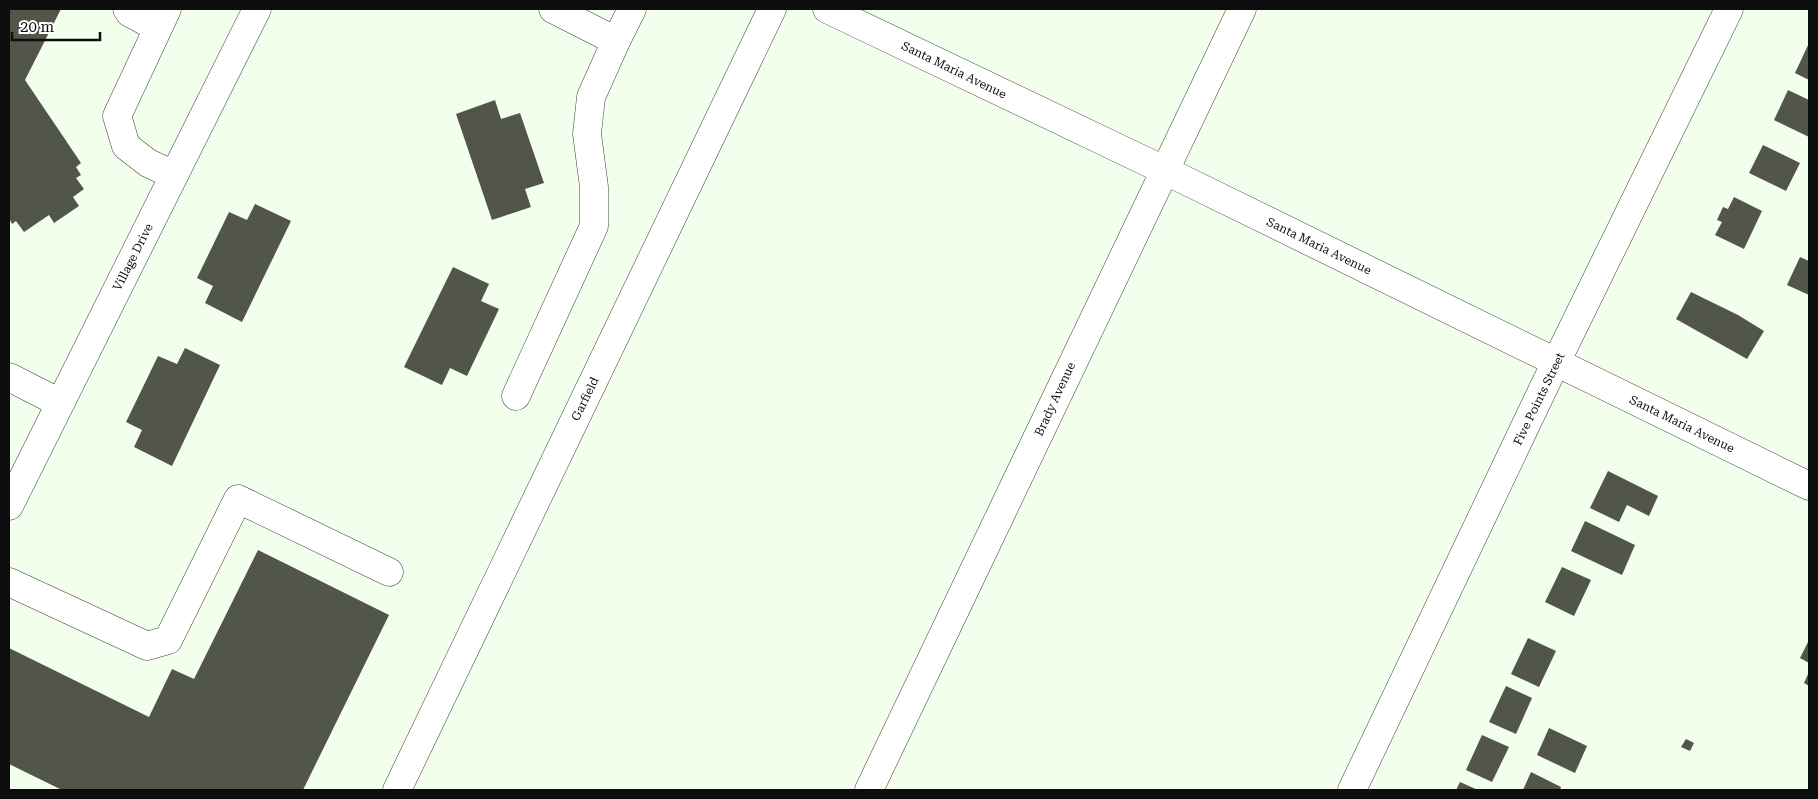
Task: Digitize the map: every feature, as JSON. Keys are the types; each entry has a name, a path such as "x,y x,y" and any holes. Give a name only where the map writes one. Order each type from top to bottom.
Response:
{"street":[{"path":"128,9 130,13 163,19 117,116 126,146 148,163 174,175"},
{"name":"Village Drive","path":"9,506 257,9"},
{"path":"553,9 616,41"},
{"path":"516,396 594,226 594,187 587,134 591,97 632,9"},
{"name":"Garfield","path":"397,790 772,9"},
{"name":"Santa Maria Avenue","path":"827,9 1164,170 1809,486"},
{"name":"Brady Avenue","path":"869,790 1242,9"},
{"name":"Five Points Street","path":"1352,790 1556,363 1729,9"},
{"path":"9,377 60,402"},
{"path":"9,582 147,646 168,640 238,499 389,572"}],"building":[{"path":"9,9 61,9 25,80 81,163 76,167 81,175 76,178 84,189 73,197 79,206 54,223 49,215 24,232 16,221 12,224 9,218"},
{"path":"1809,43 1809,80 1795,73"},
{"path":"1788,90 1809,100 1809,137 1774,120"},
{"path":"495,100 501,119 520,113 544,183 525,189 531,207 492,220 456,114"},
{"path":"1763,145 1800,163 1786,191 1749,173"},
{"path":"1734,197 1762,211 1744,249 1715,235 1722,222 1717,220 1723,207 1728,209"},
{"path":"255,204 291,221 242,322 205,303 213,286 197,278 229,212 247,220"},
{"path":"1800,257 1809,261 1809,295 1787,285"},
{"path":"453,267 489,284 481,301 499,309 467,376 450,368 442,385 404,367"},
{"path":"1691,292 1738,315 1764,331 1747,359 1676,319"},
{"path":"185,348 220,365 172,466 134,447 142,430 126,422 158,356 177,364"},
{"path":"1608,471 1658,496 1649,516 1627,505 1619,522 1590,508"},
{"path":"1585,521 1635,545 1622,575 1571,551"},
{"path":"258,550 389,615 303,790 62,790 9,764 9,648 149,717 172,669 194,679"},
{"path":"1562,567 1591,580 1574,616 1545,602"},
{"path":"1528,638 1556,651 1539,687 1511,674"},
{"path":"1809,640 1809,663 1800,658"},
{"path":"1809,672 1809,686 1804,683"},
{"path":"1506,686 1532,698 1516,734 1489,722"},
{"path":"1549,728 1587,746 1575,773 1537,755"},
{"path":"1482,735 1509,747 1492,782 1466,770"},
{"path":"1686,739 1694,743 1690,751 1681,747"},
{"path":"1531,772 1561,787 1560,790 1523,790"},
{"path":"1460,782 1478,790 1456,790"}]}
